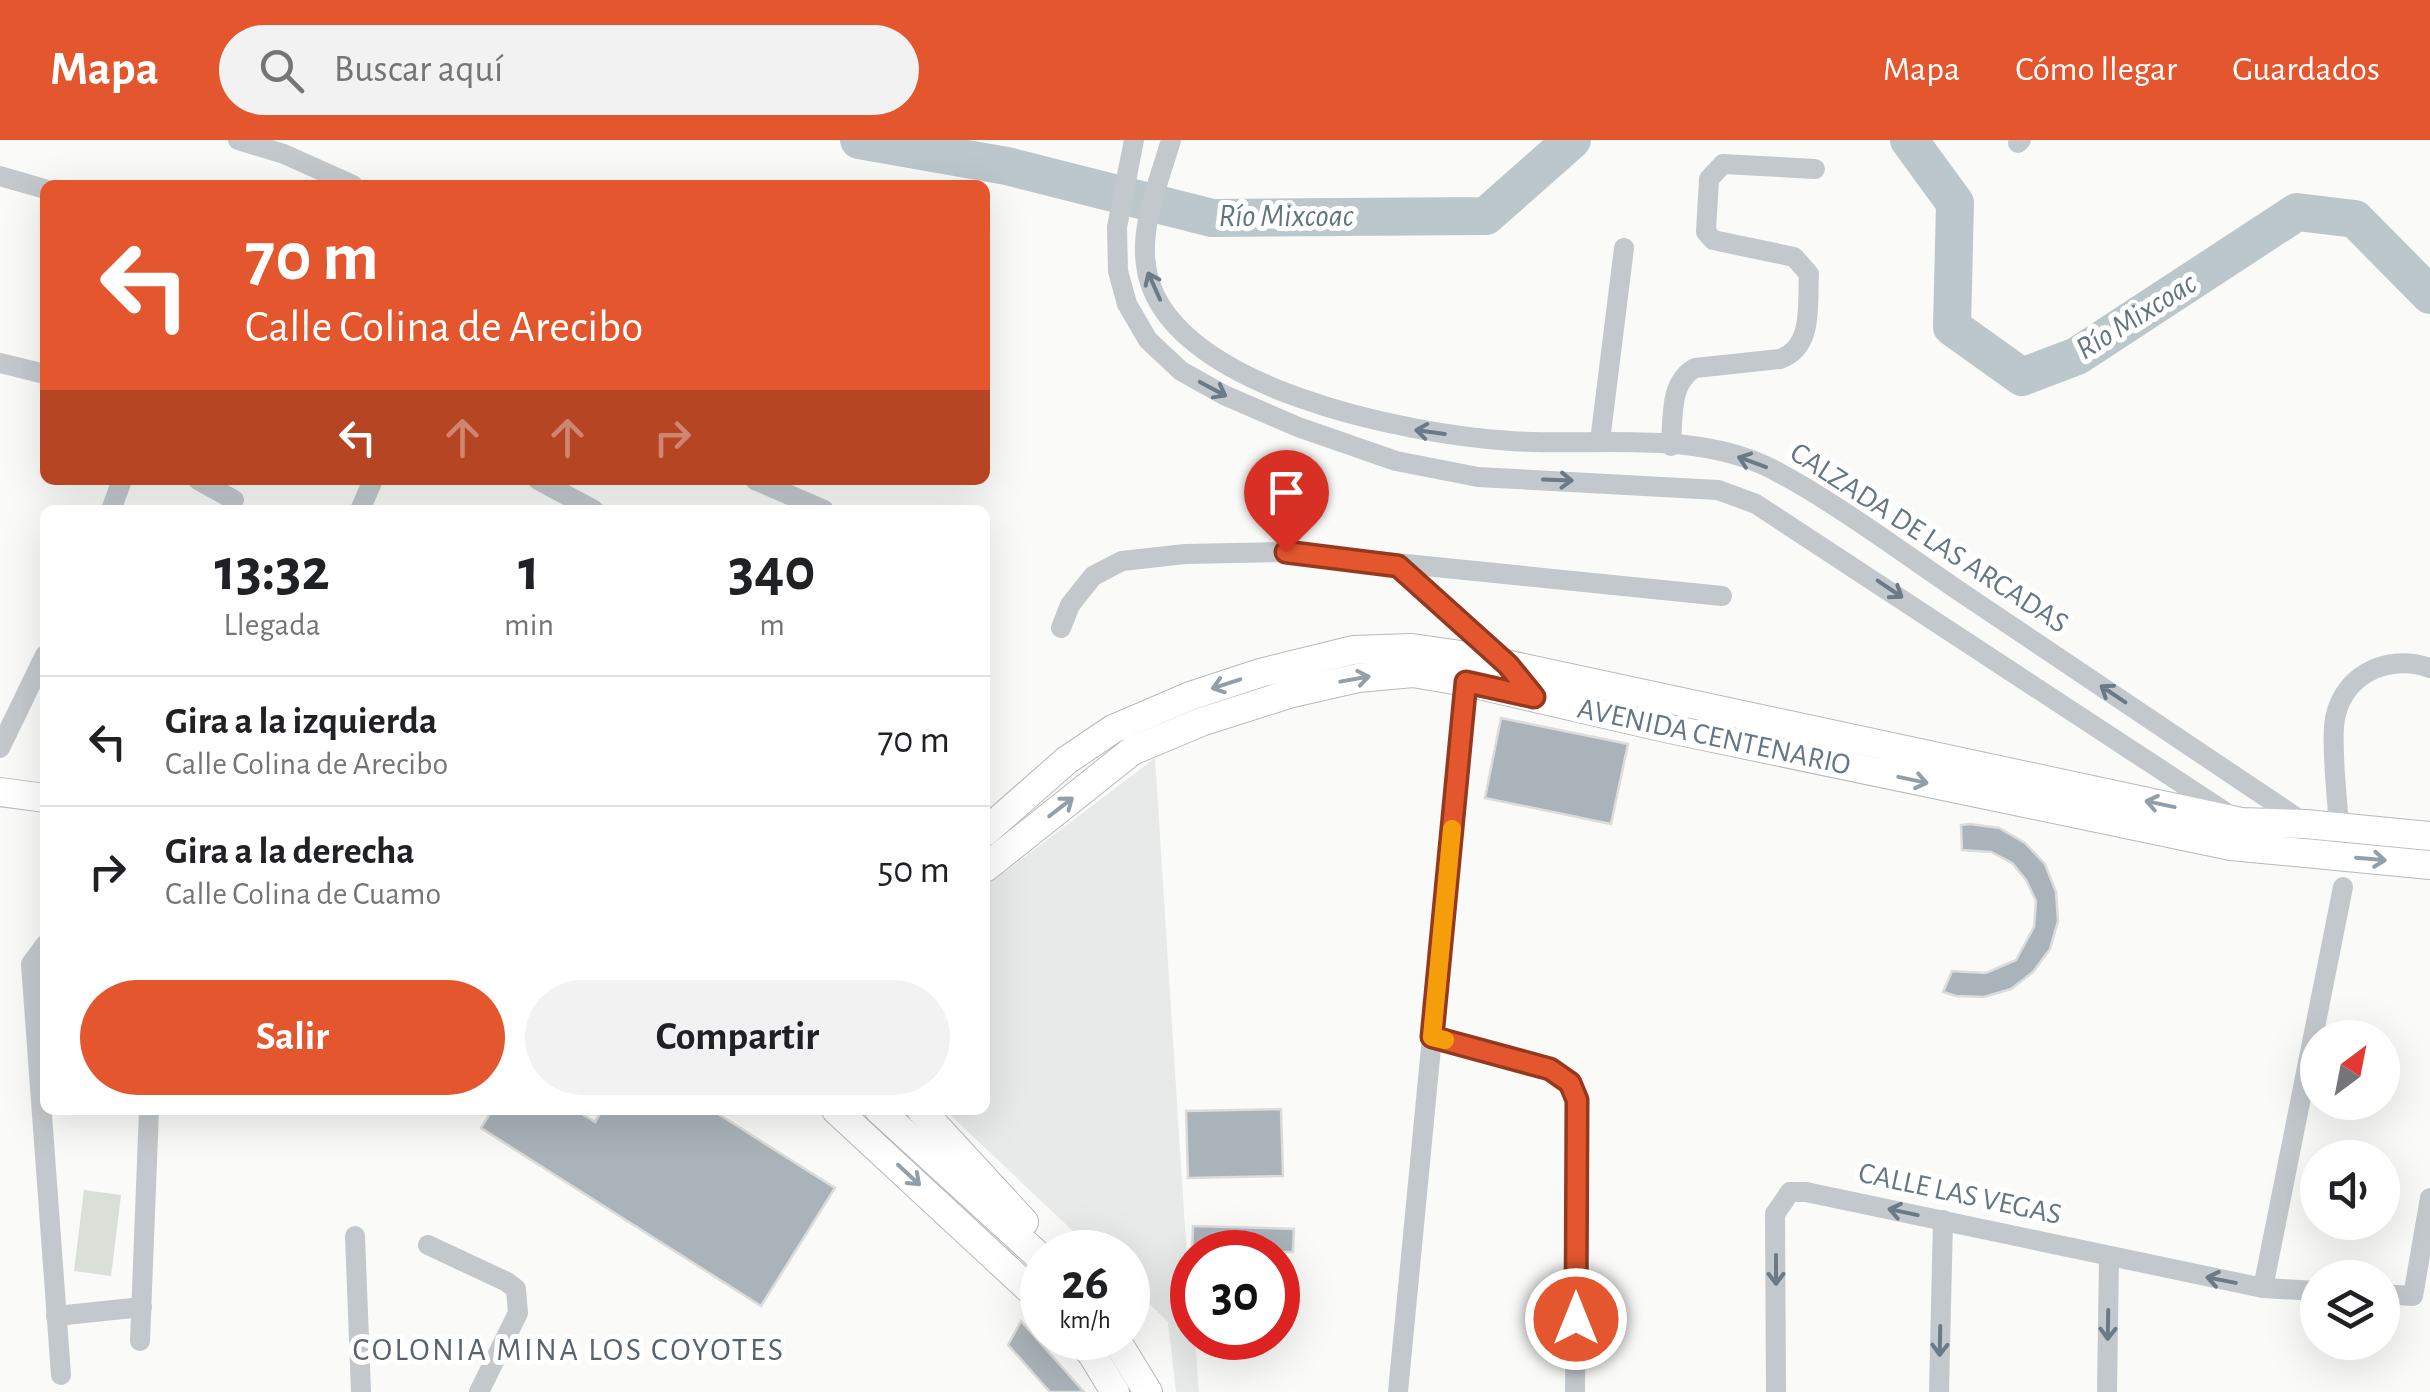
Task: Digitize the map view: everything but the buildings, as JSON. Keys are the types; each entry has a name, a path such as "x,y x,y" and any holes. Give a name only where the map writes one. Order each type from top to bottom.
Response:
{"main road":[{"name":"AVENIDA CENTENARIO","path":"990,828 1067,760 1113,729 1190,696 1260,673 1352,650 1412,648 1534,697 2103,820 2231,846 2430,865"},
{"name":"AVENIDA CENTENARIO","path":"990,864 1132,751 1200,722 1292,693 1358,678 1508,665 2241,822 2430,836"},
{"path":"0,792 40,797"},
{"path":"841,1115 1020,1281"},
{"path":"886,1115 1020,1235"},
{"path":"926,1115 1028,1230"},
{"path":"1096,1360 1115,1392"},
{"path":"1128,1360 1148,1392"}],"street":[{"path":"238,140 284,154 343,180"},
{"path":"1134,140 1117,227 1118,271 1127,304 1148,340 1180,372 1298,427 1396,461 1478,477 1718,490 1756,504 1833,551 2285,852"},
{"name":"CALZADA DE LAS ARCADAS","path":"1170,140 1145,238 1146,268 1174,323 1202,349 1241,375 1408,429 1515,442 1671,446 1726,452 1770,468 1854,520 2306,824 2330,856"},
{"path":"1671,446 1676,391 1683,375 1695,368 1780,359 1793,354 1802,344 1805,332 1809,274 1794,257 1712,240 1706,232 1709,179 1723,164 1815,169"},
{"path":"0,176 40,188"},
{"path":"1600,442 1624,248"},
{"path":"0,362 40,373"},
{"path":"205,485 232,505"},
{"path":"546,485 579,505"},
{"path":"766,485 812,505"},
{"path":"1833,551 1854,520"},
{"path":"1060,628 1070,605 1092,576 1122,561 1185,554 1286,552 1722,596"},
{"path":"1398,566 1508,665 1534,697"},
{"path":"2339,827 2334,726 2345,694 2362,674 2379,664 2401,662 2430,668"},
{"path":"0,748 40,665"},
{"path":"1398,1392 1467,669"},
{"path":"2263,1288 2343,887"},
{"path":"40,952 31,964 40,1091"},
{"path":"1432,1037 1550,1069 1570,1083 1577,1100 1575,1392"},
{"path":"42,1115 61,1375"},
{"path":"140,1341 148,1115"},
{"name":"CALLE LAS VEGAS","path":"1776,1392 1776,1214 1790,1192 1806,1192 2263,1288 2300,1290"},
{"path":"2422,1296 2430,1198"},
{"path":"1940,1392 1943,1220"},
{"path":"355,1236 361,1392"},
{"path":"428,1246 516,1289 518,1312 479,1392"},
{"path":"2107,1392 2108,1258"},
{"path":"56,1316 142,1306"}],"shaded area":[{"path":"1155,758 1185,1230 1170,1230 1170,1340 1168,1322 1150,1304 1150,1230 1072,1230 950,1115 990,1115 990,883"},
{"path":"84,1190 121,1195 111,1276 74,1271"},
{"path":"1172,1360 1197,1360 1199,1392 1176,1392"}],"waterway":[{"name":"Río Mixcoac","path":"859,140 1007,166 1212,218 1486,216 1572,140"},
{"name":"Río Mixcoac","path":"1909,140 1955,203 1952,327 2022,377 2077,356 2297,212 2355,219 2430,295"}],"slow traffic":[{"path":"1445,1040 1432,1037 1452,829"}],"district":[{"name":"COLONIA MINA LOS COYOTES","path":"569,1350"}],"route":[{"path":"1286,552 1398,566 1508,665 1534,697 1466,682 1432,1037 1550,1069 1570,1083 1577,1100 1576,1319"}]}
